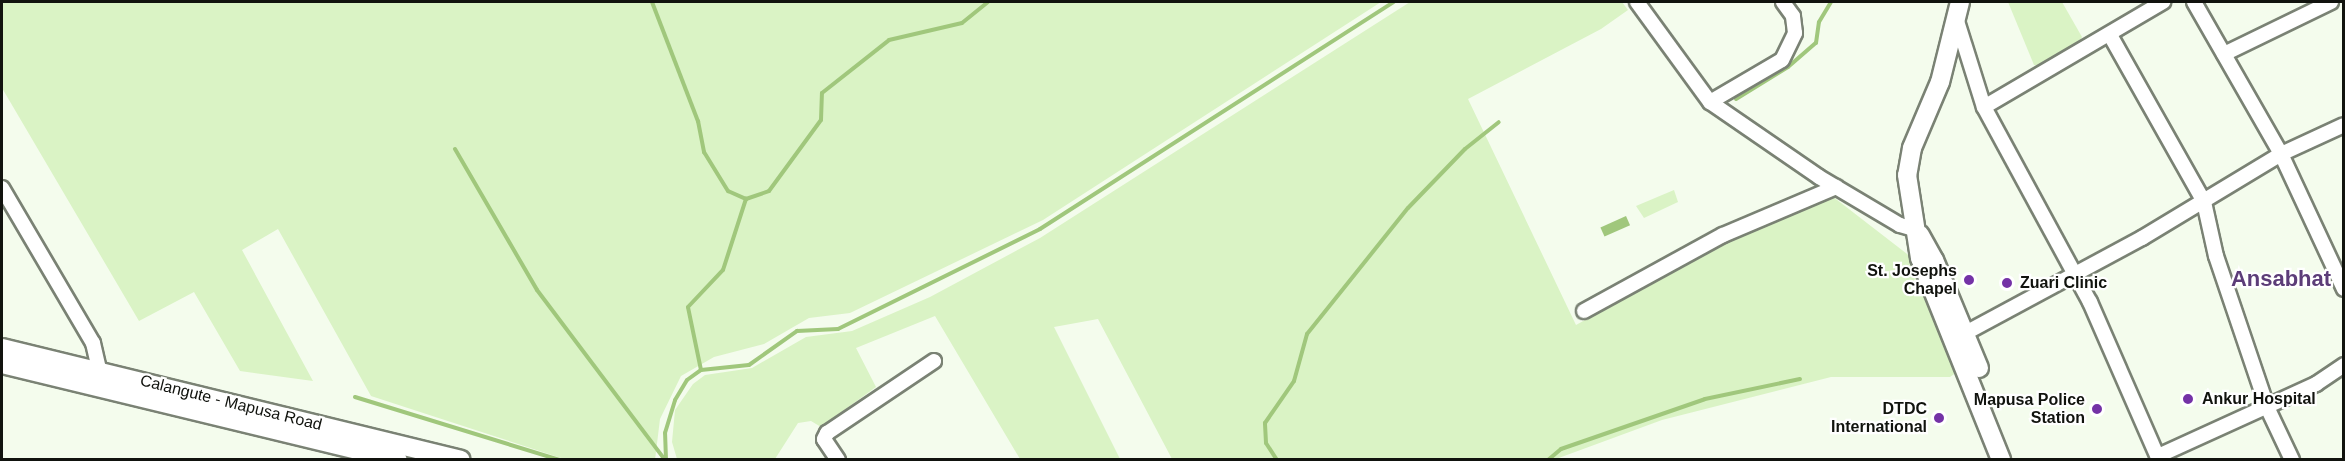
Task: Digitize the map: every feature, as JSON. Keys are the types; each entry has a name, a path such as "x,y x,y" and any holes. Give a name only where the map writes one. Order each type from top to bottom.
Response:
{"main road":[{"path":"1960,2 1940,82 1911,157 1908,186 1920,258 1960,336 2013,459"},
{"path":"1960,336 2001,459"},
{"name":"Calangute - Mapusa Road","path":"2,348 101,380 398,459"},
{"name":"Calangute - Mapusa Road","path":"2,364 101,380 461,459"}],"street":[{"path":"1637,2 1710,102 1836,187 1900,225 1917,230"},
{"path":"1710,102 1782,60 1795,33 1793,16 1783,2"},
{"path":"1984,107 2163,2"},
{"path":"2194,2 2281,154 2343,289"},
{"path":"2224,54 2331,2"},
{"path":"1957,21 1984,107 2075,274 2159,458 2316,384 2343,364"},
{"path":"2110,35 2204,202 2216,256 2267,407 2292,459"},
{"path":"1960,336 2204,202 2281,154 2343,125"},
{"path":"1584,311 1723,235 1836,187"},
{"path":"2,188 93,343 101,380"},
{"path":"838,459 824,439 827,433 934,360"}],"shaded area":[{"path":"2,2 1381,2 1043,220 850,313 809,318 764,344 714,357 681,376 660,419 655,460 564,459 371,396 278,229 242,250 313,381 240,371 194,292 139,321 2,88"},
{"path":"1410,2 1622,2 1628,10 1601,29 1468,99 1576,325 1723,243 1832,196 1911,257 1957,372 1950,377 1831,377 1662,420 1556,459 1172,459 1098,319 1054,327 1120,459 1020,459 935,316 856,348 876,387 821,427 811,421 798,423 775,459 677,459 672,442 675,410 693,384 705,375 752,368 806,337 852,331 930,297 1040,238"},
{"path":"2008,2 2062,2 2082,37 2077,45 2044,65 2034,65"},
{"path":"1674,190 1678,202 1644,218 1636,206"},
{"path":"1626,216 1630,225 1604,237 1600,227"}],"waterway":[{"path":"652,2 698,121 704,152 728,191 746,199"},
{"path":"701,370 688,307 723,270 746,199 769,191 821,120 822,93 889,40 962,23 988,2"},
{"path":"666,460 665,433 675,400 687,380 701,370 749,365 797,331 838,329 1040,229 1393,2"},
{"path":"1736,99 1788,67 1816,43 1819,22 1831,2"},
{"path":"1277,460 1266,443 1265,423 1294,381 1307,334 1408,208 1465,149 1499,122"},
{"path":"455,149 537,290 665,460"},
{"path":"1548,460 1561,449 1705,399 1800,379"},
{"path":"355,397 560,460"}],"place":[{"name":"St. Josephs Chapel","path":"1969,280"},
{"name":"Zuari Clinic","path":"2007,283"},
{"name":"Ankur Hospital","path":"2188,399"},
{"name":"Mapusa Police Station","path":"2097,409"},
{"name":"DTDC International","path":"1939,418"}],"district":[{"name":"Ansabhat","path":"2281,279"}]}
